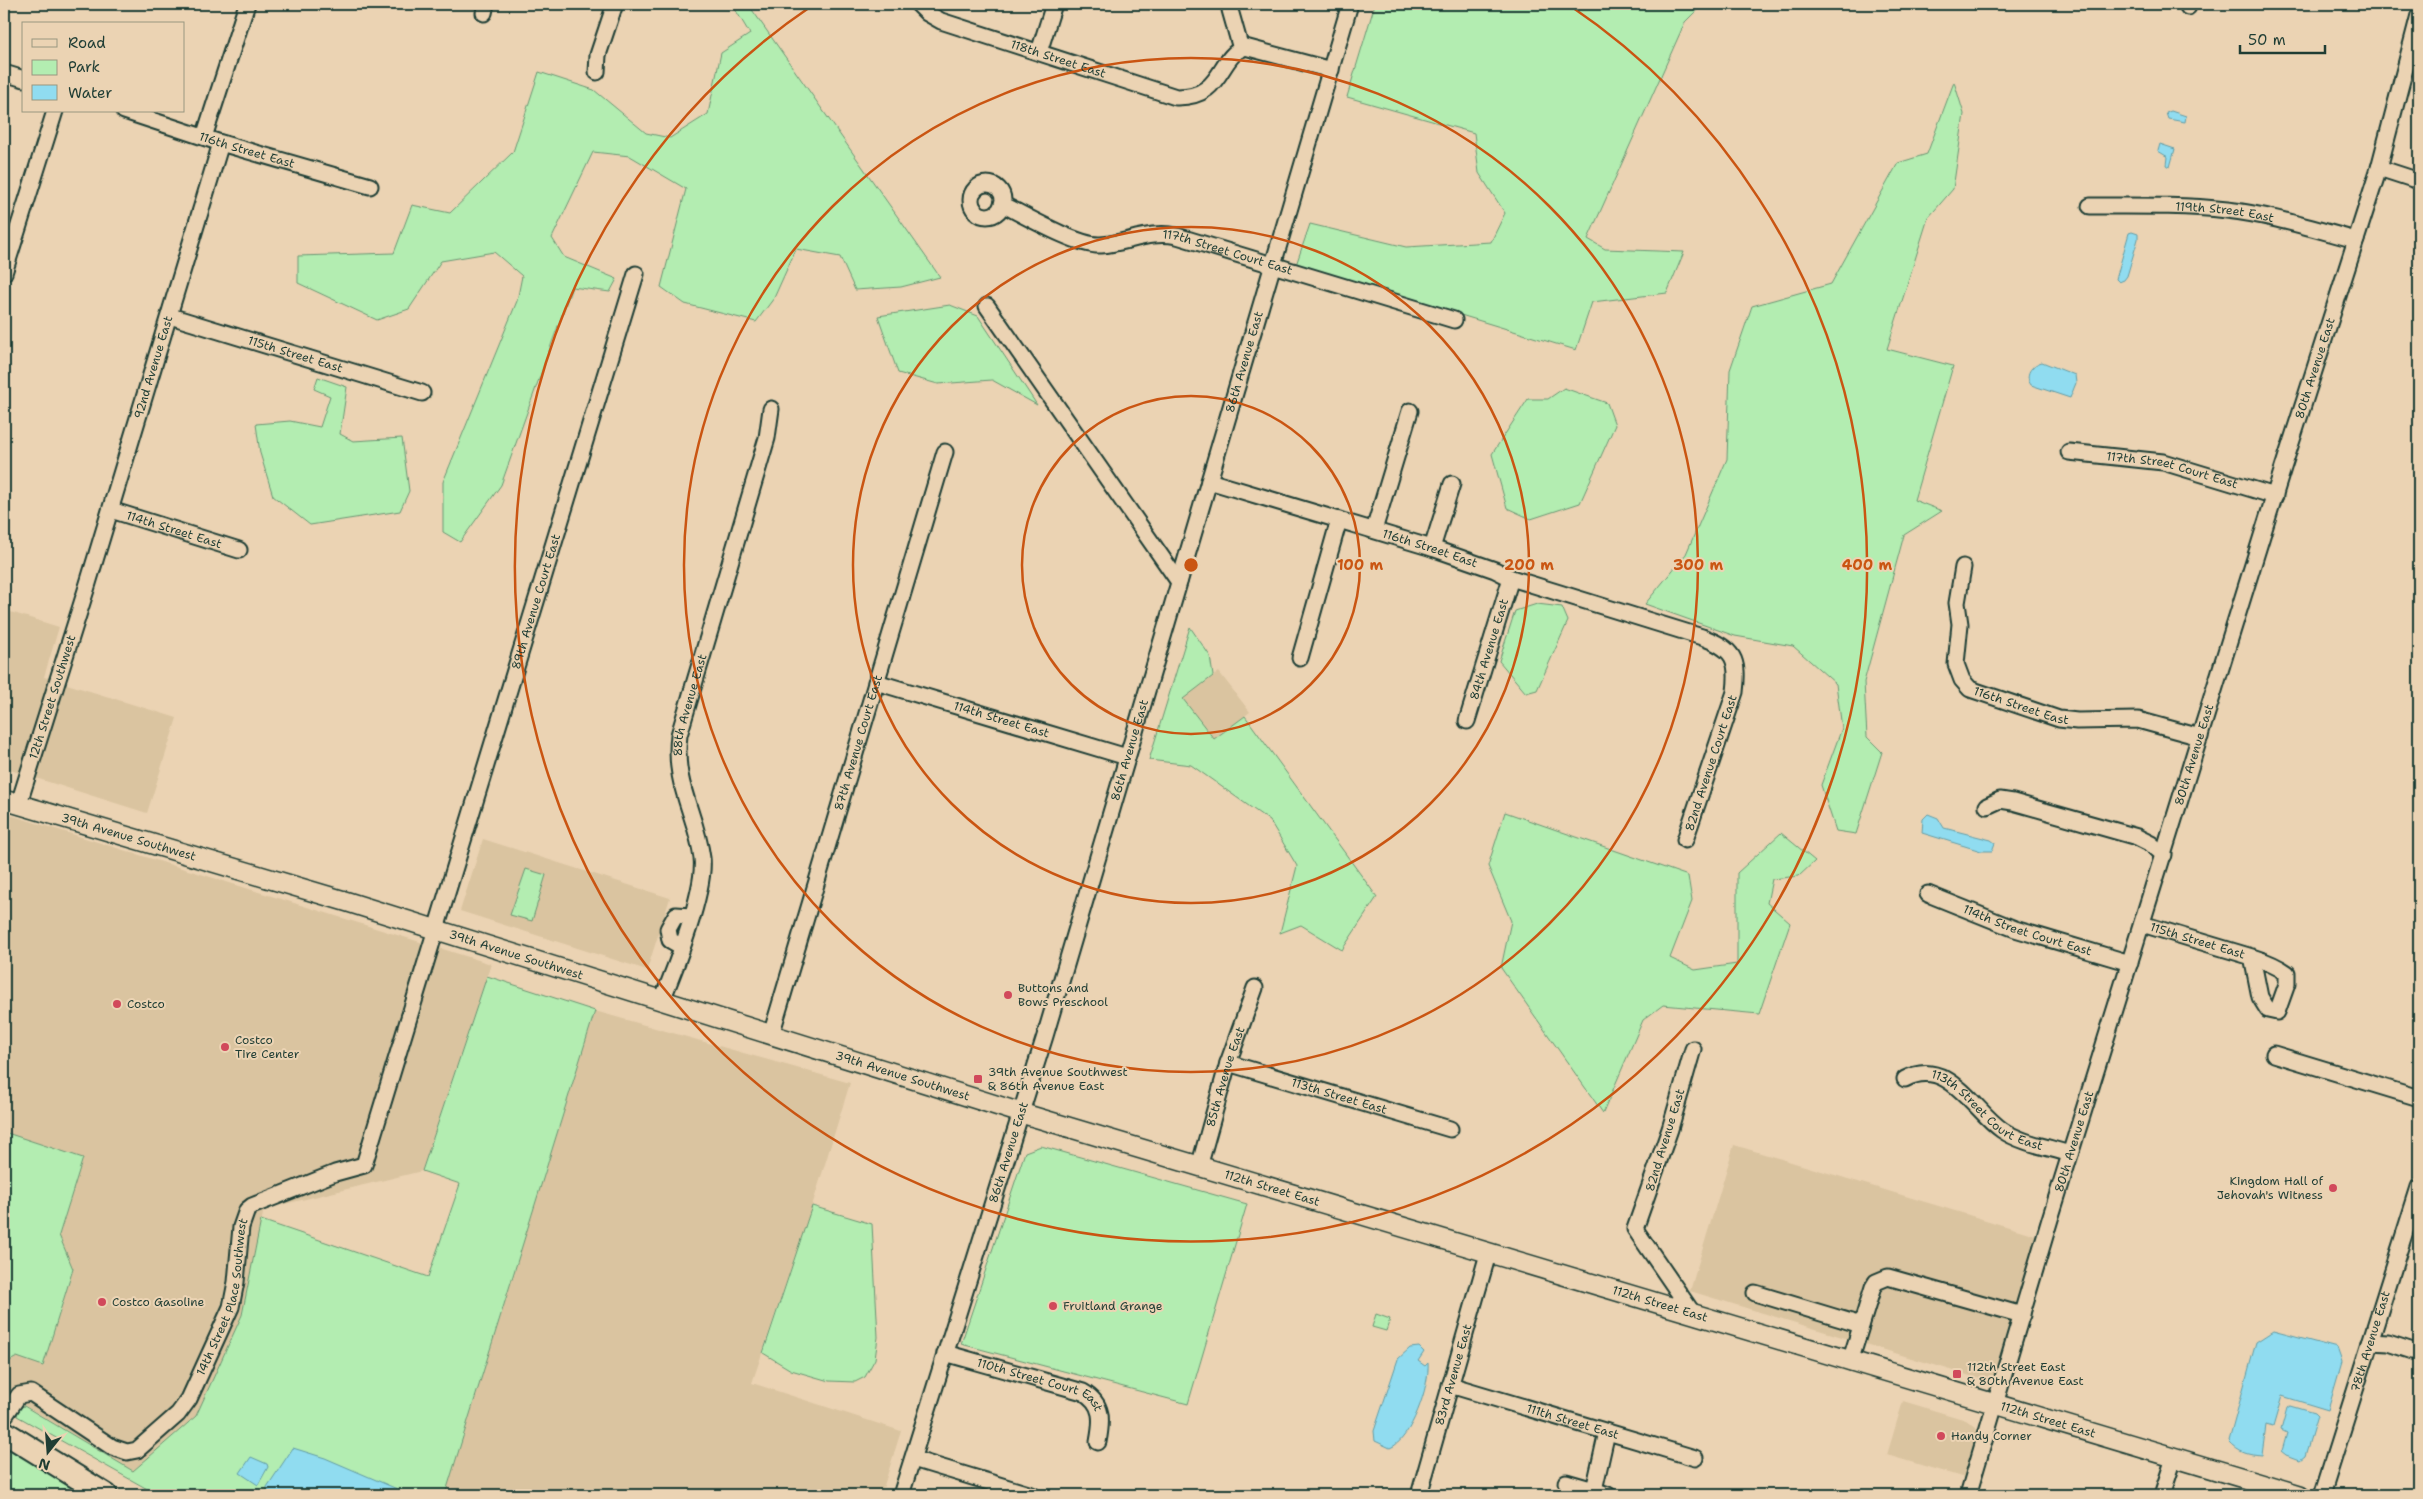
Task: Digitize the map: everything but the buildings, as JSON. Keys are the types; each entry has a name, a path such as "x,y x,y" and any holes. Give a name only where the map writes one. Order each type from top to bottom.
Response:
{"highway":[{"path":"6,1429 106,1495"}],"main road":[{"name":"39th Avenue Southwest","path":"9,799 438,930 1021,1113"},
{"name":"112th Street East","path":"1021,1113 2300,1495"}],"street":[{"path":"204,137 247,4"},
{"path":"597,72 598,54 615,4"},
{"name":"118th Street East","path":"918,4 927,13 941,21 1176,97 1188,96 1212,86 1233,54 1241,48"},
{"path":"1039,52 1054,4"},
{"name":"86th Avenue East","path":"901,1495 1021,1113 1350,4"},
{"path":"1230,10 1241,48 1249,47 1331,70"},
{"name":"80th Avenue East","path":"1968,1495 2070,1154 2379,168 2419,15"},
{"path":"4,73 22,78"},
{"path":"4,273 55,112"},
{"name":"116th Street East","path":"127,112 221,143 370,186"},
{"name":"92nd Avenue East","path":"86,590 221,143"},
{"path":"2379,168 2419,180"},
{"name":"117th Street Court East","path":"1002,204 1083,242 1102,245 1158,233 1167,234 1454,320"},
{"name":"119th Street East","path":"2090,206 2180,206 2228,210 2266,216 2356,240"},
{"name":"89th Avenue Court East","path":"438,930 636,274"},
{"path":"987,306 1179,582"},
{"name":"115th Street East","path":"170,316 422,393"},
{"name":"88th Avenue East","path":"662,1000 691,916 698,890 702,860 680,783 677,752 679,735 767,438 771,409"},
{"path":"1374,530 1410,411"},
{"name":"87th Avenue Court East","path":"771,1035 945,452"},
{"name":"117th Street Court East","path":"2069,452 2163,462 2275,496"},
{"name":"116th Street East","path":"1209,481 1432,548 1495,570 1511,578 1702,638 1716,643 1733,656"},
{"path":"1432,548 1452,484"},
{"name":"114th Street East","path":"111,510 239,550"},
{"path":"1300,658 1339,520"},
{"name":"116th Street East","path":"1963,567 1956,603 1960,624 1956,664 1962,680 1970,689 2060,719 2078,721 2138,720 2200,737"},
{"name":"84th Avenue East","path":"1467,720 1511,578"},
{"name":"12th Street Southwest","path":"9,799 86,590"},
{"name":"82nd Avenue Court East","path":"1685,840 1735,692 1737,669 1733,656"},
{"name":"114th Street East","path":"876,682 1127,757"},
{"path":"1987,806 2000,800 2013,802 2137,837 2152,844 2164,855"},
{"name":"114th Street Court East","path":"1928,894 2015,929 2130,962"},
{"name":"115th Street East","path":"2142,924 2252,958"},
{"name":"14th Street Place Southwest","path":"6,1429 19,1394 31,1393 107,1444 127,1452 141,1447 178,1414 192,1392 228,1313 236,1282 241,1227 247,1210 252,1206 335,1173 364,1165 438,930"},
{"name":"85th Avenue East","path":"1199,1166 1228,1063 1255,988"},
{"name":"82nd Avenue East","path":"1693,1049 1664,1147 1635,1229 1694,1315"},
{"path":"2274,1054 2419,1098"},
{"name":"113th Street East","path":"1228,1063 1450,1129"},
{"name":"113th Street Court East","path":"1905,1079 1917,1074 1927,1073 1945,1079 1970,1097 2002,1129 2022,1139 2070,1154"},
{"name":"78th Avenue East","path":"2322,1495 2419,1187"},
{"name":"83rd Avenue East","path":"1419,1495 1488,1254"},
{"path":"1850,1362 1872,1288 1876,1282 1888,1277 2022,1315"},
{"path":"1755,1292 1861,1325"},
{"path":"2370,1342 2388,1343 2419,1353"},
{"name":"110th Street Court East","path":"945,1353 1083,1392 1090,1396 1100,1408 1101,1423 1098,1442"},
{"name":"111th Street East","path":"1450,1385 1695,1458"},
{"path":"1594,1490 1607,1432"},
{"path":"2162,1495 2174,1458"},
{"path":"913,1459 1032,1495"},
{"path":"1566,1482 1608,1495"}],"shaded area":[{"path":"4,610 59,627 44,677 177,718 147,813 4,768"},
{"path":"1219,672 1250,712 1214,739 1183,699"},
{"path":"4,813 491,964 422,1171 264,1209 242,1315 196,1416 133,1471 4,1393 4,1364 6,1362 17,1357 43,1366 73,1269 59,1235 83,1158 4,1132"},
{"path":"483,839 670,898 647,970 460,911"},
{"path":"595,1011 850,1083 812,1206 752,1383 901,1431 881,1495 445,1495"},
{"path":"1734,1145 2039,1236 1997,1377 1987,1381 1690,1291"},
{"path":"1903,1401 1966,1420 1976,1427 1977,1436 1965,1478 1887,1455"}],"green space":[{"path":"732,4 748,4 940,277 901,287 855,290 840,257 796,249 774,298 756,322 685,304 661,287 686,189 630,156 593,152 552,238 564,257 617,279 610,292 572,287 501,485 460,542 443,532 443,482 517,301 522,276 494,252 441,261 409,309 377,320 298,283 298,256 394,253 412,205 450,213 513,152 539,72 594,90 646,133 670,138 708,114 721,53 750,34"},
{"path":"1375,4 1699,4 1700,7 1685,22 1588,239 1605,249 1684,252 1667,293 1592,302 1576,350 1296,265 1310,224 1406,247 1491,242 1505,213 1479,173 1474,133 1347,97"},
{"path":"1954,82 1964,114 1953,189 1928,218 1887,349 1953,366 1914,500 1942,511 1904,535 1864,682 1867,737 1882,752 1856,834 1836,831 1821,785 1842,728 1836,684 1793,646 1735,636 1645,604 1686,554 1727,459 1730,370 1752,306 1831,284 1898,163 1927,154"},
{"path":"950,305 978,316 1037,405 992,380 938,384 898,373 878,316"},
{"path":"318,377 347,387 340,434 353,441 402,438 409,491 400,511 310,525 273,496 260,453 256,424 290,421 320,427 330,396 314,389"},
{"path":"1564,388 1607,403 1615,425 1580,503 1531,519 1507,508 1492,454 1528,399 1548,399"},
{"path":"1537,604 1562,607 1568,621 1537,690 1526,693 1499,661 1515,611"},
{"path":"1190,627 1210,656 1213,676 1183,699 1214,739 1245,716 1377,897 1342,950 1301,925 1280,933 1297,866 1270,821 1191,765 1149,760"},
{"path":"1505,812 1688,876 1692,901 1670,958 1695,970 1737,964 1737,873 1781,833 1815,861 1799,876 1772,879 1767,903 1790,923 1759,1014 1663,1005 1643,1020 1603,1113 1501,968 1511,921 1488,866"},
{"path":"526,869 546,875 532,921 510,915"},
{"path":"487,976 595,1011 445,1495 158,1495 17,1416 19,1408 24,1406 133,1471 196,1416 242,1315 261,1220 428,1277 460,1184 422,1171"},
{"path":"4,1132 83,1158 59,1235 73,1269 43,1366 17,1357 4,1364"},
{"path":"1041,1146 1247,1204 1188,1404 961,1344 1025,1152"},
{"path":"812,1206 872,1224 878,1337 875,1359 865,1377 855,1382 829,1381 791,1370 763,1353"},
{"path":"1376,1314 1390,1319 1386,1331 1372,1327"},
{"path":"5,1443 67,1481 86,1495 4,1495"}],"water":[{"path":"2171,111 2186,116 2185,122 2168,119 2166,113"},
{"path":"2160,144 2175,149 2170,167 2167,165 2168,157 2158,151"},
{"path":"2129,233 2138,234 2138,239 2127,276 2119,282 2116,279"},
{"path":"2042,362 2075,375 2076,383 2070,398 2031,385 2028,378 2030,371 2035,365"},
{"path":"1928,814 1938,818 1944,828 1991,840 1995,843 1992,851 1981,851 1922,833 1923,819"},
{"path":"2273,1331 2337,1348 2342,1362 2328,1410 2282,1396 2273,1427 2266,1425 2262,1455 2252,1454 2240,1450 2229,1441 2256,1342"},
{"path":"1419,1347 1424,1352 1418,1361 1425,1366 1428,1363 1426,1384 1418,1411 1412,1423 1398,1443 1390,1448 1375,1441 1374,1431 1398,1359 1410,1348"},
{"path":"2290,1406 2314,1413 2317,1416 2305,1456 2300,1460 2282,1451 2287,1433 2281,1430 2287,1408"},
{"path":"293,1448 325,1458 411,1495 277,1495 267,1490 267,1487"},
{"path":"251,1457 267,1464 268,1467 258,1485 240,1473"}],"place":[{"name":"Buttons and Bows Preschool","path":"1008,995"},
{"name":"Costco","path":"117,1004"},
{"name":"Costco Tire Center","path":"225,1047"},
{"name":"39th Avenue Southwest & 86th Avenue East","path":"978,1079"},
{"name":"Kingdom Hall of Jehovah's Witness","path":"2333,1188"},
{"name":"Costco Gasoline","path":"102,1302"},
{"name":"Fruitland Grange","path":"1053,1306"},
{"name":"112th Street East & 80th Avenue East","path":"1957,1374"},
{"name":"Handy Corner","path":"1941,1436"}]}
